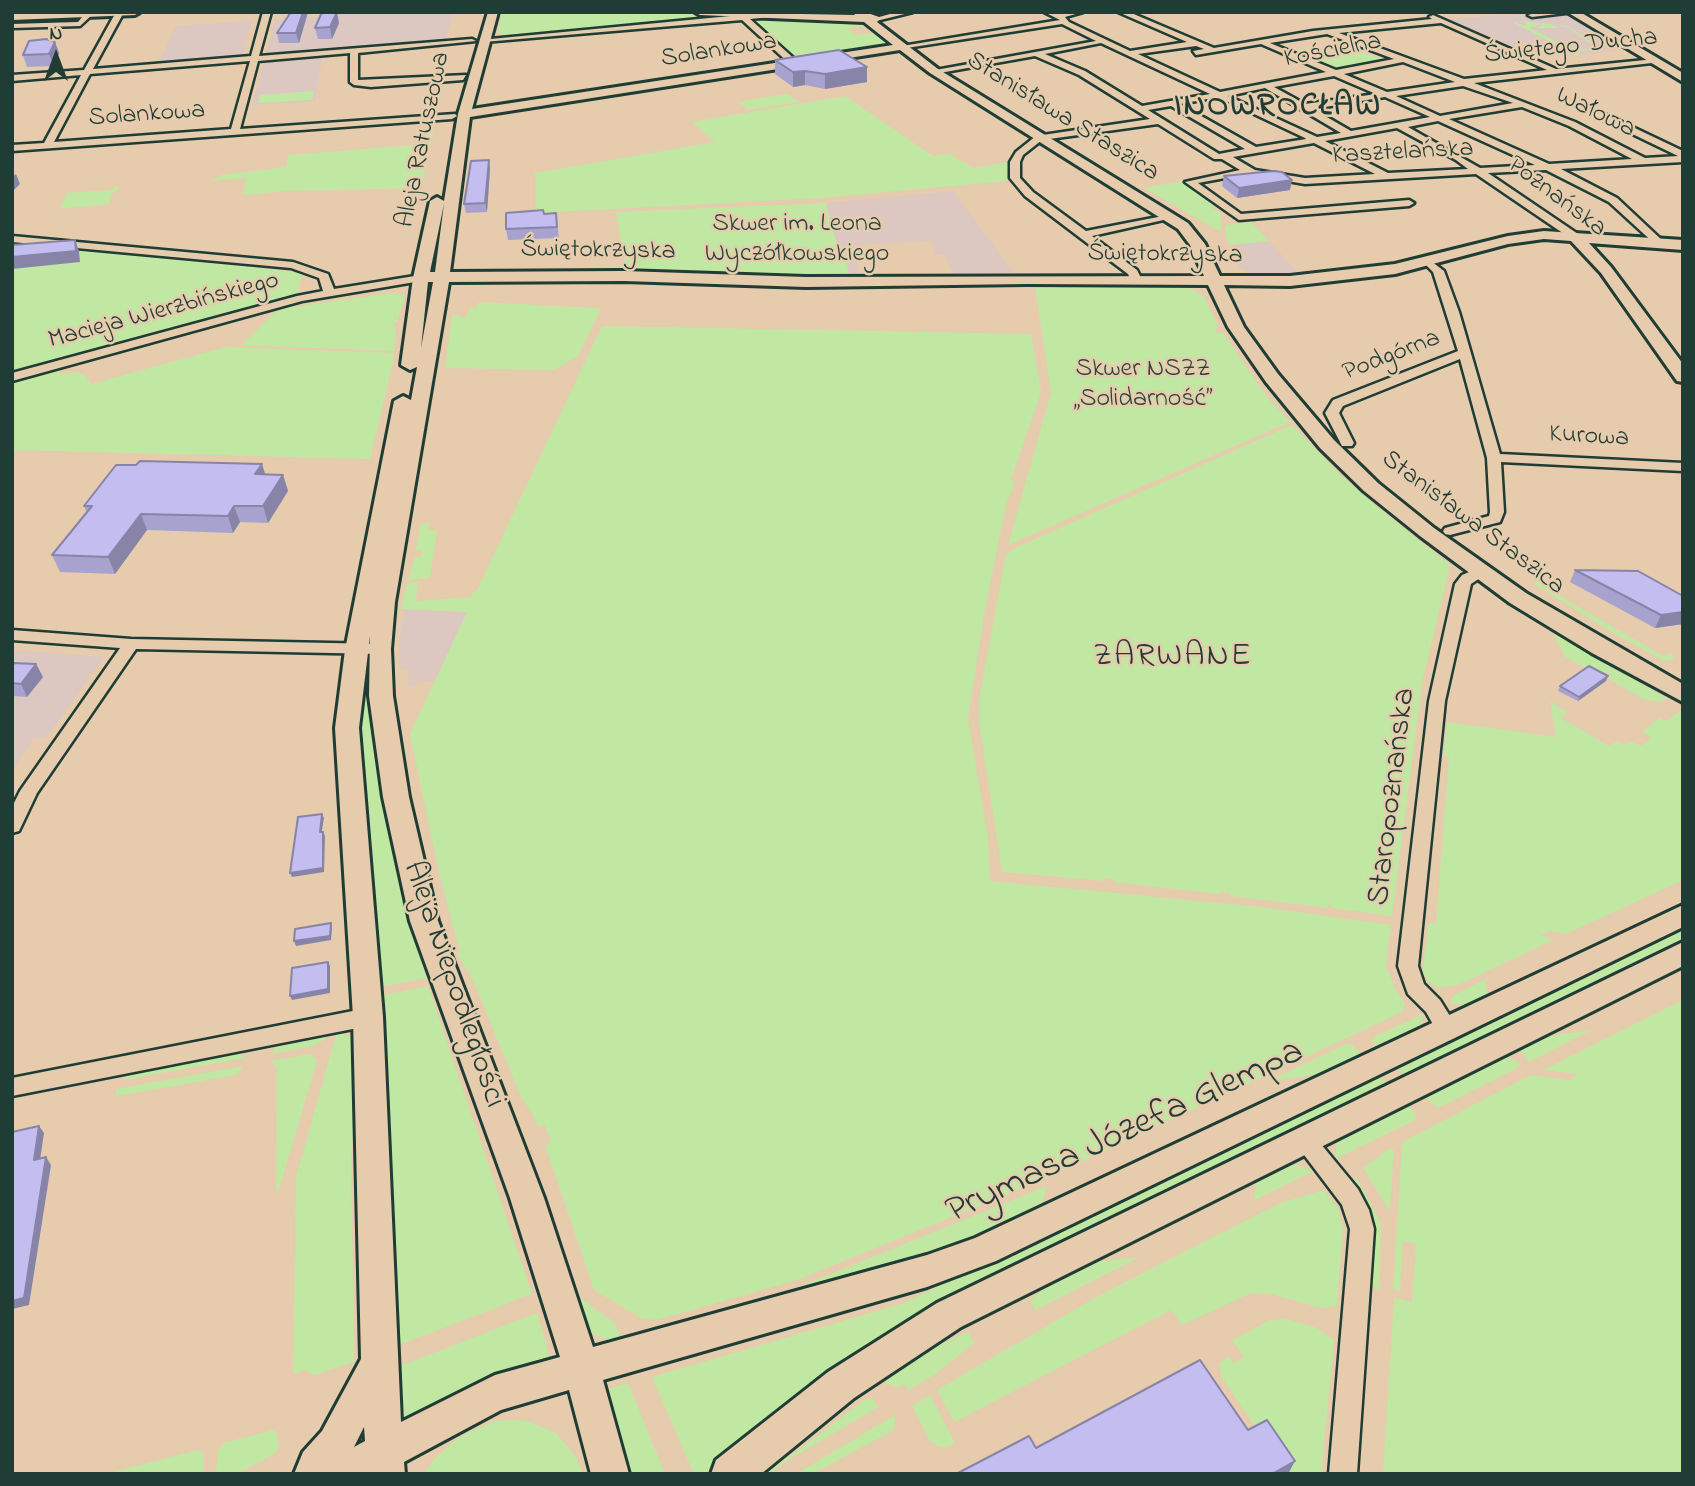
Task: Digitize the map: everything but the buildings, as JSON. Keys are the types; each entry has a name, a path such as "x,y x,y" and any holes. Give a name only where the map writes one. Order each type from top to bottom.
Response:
{"street":[{"path":"12,17 135,12"},
{"path":"235,132 267,12"},
{"name":"Aleja Ratuszowa","path":"458,115 478,41 479,12"},
{"name":"Aleja Ratuszowa","path":"431,277 463,77 493,12"},
{"path":"700,12 744,17 795,64"},
{"path":"12,78 770,15 867,16 909,12"},
{"path":"1048,12 1387,176"},
{"name":"Solankowa","path":"12,148 458,115 904,46 1060,19 1079,12"},
{"path":"1122,12 1215,51"},
{"path":"1421,12 1555,70"},
{"path":"1532,15 1571,12 1683,78"},
{"path":"47,146 120,13"},
{"path":"12,26 80,24 89,14"},
{"name":"Stanisława Staszica","path":"867,16 938,70 1183,226 1224,277 1261,338 1316,409 1347,443 1403,494 1450,531 1548,600 1683,677"},
{"path":"1196,53 1328,32 1441,21"},
{"path":"1354,40 1370,32 1368,30"},
{"name":"Wałowa","path":"1328,32 1572,124 1645,162"},
{"path":"1262,42 1387,94 1550,168 1613,200 1660,243"},
{"path":"938,70 1097,43"},
{"path":"1130,53 1199,43"},
{"path":"354,51 354,82 371,84 463,77"},
{"path":"1037,54 1082,73 1159,121 1248,171"},
{"name":"Kościelna","path":"1142,109 1407,60"},
{"name":"Świętego Ducha","path":"1305,107 1555,70 1682,60"},
{"path":"1267,86 1347,132"},
{"path":"1173,104 1255,151"},
{"path":"1316,141 1315,138 1347,132 1522,104"},
{"path":"1597,113 1683,157"},
{"path":"1136,280 1133,272 1029,194 1015,178 1015,162 1019,154 1043,137 1159,121"},
{"name":"Poznańska","path":"1396,124 1480,172 1574,236 1606,270 1683,377"},
{"name":"Stanisława Staszica","path":"1043,137 1197,226 1215,244"},
{"path":"1220,156 1316,141"},
{"name":"Kasztelańska","path":"1248,171 1305,181 1645,162 1683,157"},
{"path":"1248,171 1190,182 1239,217 1409,203"},
{"name":"Aleja Ratuszowa","path":"431,277 440,217"},
{"path":"1084,235 1163,219"},
{"name":"Świętokrzyska","path":"329,293 431,277 624,276 806,282 1353,276 1525,237 1574,236 1683,245"},
{"path":"12,239 293,265 324,276 329,293"},
{"path":"1427,261 1438,271 1465,353 1494,458 1497,512 1495,519 1450,531"},
{"name":"Aleja Niepodległości","path":"385,1463 379,1362 368,1017 348,752 349,699 368,650 410,362 431,277"},
{"name":"Stanisława Staszica","path":"1224,277 1236,327 1311,427 1371,487 1481,572 1600,648 1683,694"},
{"name":"Macieja Wierzbińskiego","path":"12,377 329,293"},
{"name":"Podgórna","path":"1347,443 1332,413 1338,402 1465,353"},
{"name":"Kurowa","path":"1494,458 1683,467"},
{"name":"Staropoznańska","path":"1447,1029 1433,1006 1415,988 1408,966 1437,701 1463,584 1467,578 1481,572"},
{"path":"12,635 131,644 368,650"},
{"path":"12,826 34,784 131,644"},
{"name":"Aleja Niepodległości","path":"368,650 381,696 388,750 411,872 424,922 527,1198 582,1370 610,1474"},
{"name":"Prymasa Józefa Glempa","path":"342,1474 385,1463 495,1393 959,1261 1683,915"},
{"path":"730,1474 841,1385 949,1315 1683,953"},
{"path":"12,1087 368,1017"},
{"path":"1303,1139 1350,1197 1361,1219 1343,1474"},
{"path":"313,1474 335,1444 379,1362"}],"shaded area":[{"path":"325,12 453,13 446,39 266,54 275,19 322,17"},
{"path":"1527,14 1537,18 1567,15 1620,50 1576,56 1571,53 1536,56 1444,19"},
{"path":"252,21 242,56 159,62 176,26"},
{"path":"322,58 315,101 252,105 264,63"},
{"path":"953,191 1014,273 954,274 944,254 935,255 931,241 854,245 859,276 849,276 844,246 837,246 826,203"},
{"path":"1269,241 1300,275 1259,276 1240,269 1230,245"},
{"path":"404,609 467,612 436,680 408,686 409,669 399,669 399,640"},
{"path":"12,650 104,657 46,738 34,738 12,770"}],"green space":[{"path":"502,12 705,15 704,19 506,35 498,33"},
{"path":"769,19 862,23 867,26 848,28 855,35 876,33 888,44 795,59 750,21"},
{"path":"1511,21 1526,26 1527,24 1520,21 1549,24 1560,28 1537,28 1540,24 1530,28 1572,49 1598,49 1567,27 1555,25 1567,26 1602,49 1576,51 1581,55 1576,56"},
{"path":"1311,48 1327,54 1345,56 1360,52 1389,61 1340,70 1289,51"},
{"path":"314,91 312,100 258,103 260,95"},
{"path":"788,94 799,102 748,110 738,102"},
{"path":"845,96 933,156 950,154 973,168 1008,162 1007,181 820,198 535,213 535,173 715,142 692,122"},
{"path":"434,129 421,188 285,191 246,195 243,193 246,178 210,181 221,175 286,167 288,155 416,145 417,130"},
{"path":"1184,181 1217,205 1211,207 1221,214 1221,230 1144,188"},
{"path":"117,186 121,187 112,194 109,204 60,209 67,193 111,190"},
{"name":"Skwer im. Leona Wyczółkowskiego","path":"826,203 837,246 844,246 849,276 626,271 616,212"},
{"path":"1251,222 1269,241 1230,245 1226,238 1225,225"},
{"path":"12,244 302,273 298,294 12,371"},
{"name":"Skwer NSZZ „Solidarność”","path":"1035,287 1192,289 1204,297 1219,327 1215,327 1217,333 1223,333 1267,397 1290,422 1008,545 1051,393"},
{"path":"394,293 405,295 393,327 396,327 394,351 242,345 276,311 283,308"},
{"path":"479,302 601,308 578,356 554,370 445,368 452,314 465,318 470,308 476,308"},
{"path":"602,326 1031,334 1041,392 1011,480 1015,482 1006,505 985,609 968,718 988,838 990,881 1262,907 1391,925 1386,965 1394,987 1405,1004 1402,1012 1043,1180 797,1280 656,1320 641,1318 594,1290 545,1145 551,1142 545,1125 538,1127 521,1097 472,978 456,953 460,953 438,868 410,734 467,612 401,609 407,583 418,582 416,601 471,597 474,590 477,590"},
{"path":"226,347 395,353 370,459 12,450 12,383 58,370 61,374 76,372 85,375 91,384"},
{"path":"1292,425 1337,472 1450,565 1422,683 1392,916 1333,908 1328,904 1328,908 1231,896 1230,893 1114,882 1113,879 1105,878 1105,881 1002,872 980,728 980,695 1006,554"},
{"path":"429,523 428,530 437,530 430,578 408,580 415,557 421,557 422,550 416,550 420,524"},
{"path":"1537,581 1546,582 1550,590 1663,656 1671,653 1675,659 1664,661 1615,634 1534,584"},
{"path":"1451,593 1428,711 1404,915 1401,916 1426,711"},
{"path":"1553,633 1667,699 1660,702 1643,699 1607,678 1611,675 1606,672 1600,676 1565,657"},
{"path":"365,659 371,661 414,928 426,978 379,987 357,726"},
{"path":"1550,701 1567,713 1561,718 1609,746 1616,741 1625,745 1630,741 1641,746 1651,738 1642,731 1660,718 1666,721 1683,709 1683,880 1566,934 1549,931 1540,935 1553,940 1460,984 1439,988 1427,981 1423,971 1428,923 1436,924 1449,757 1444,756 1447,722 1556,737"},
{"path":"1683,926 1683,942 1467,1047 1405,1076 1395,1066"},
{"path":"1486,979 1487,998 1464,1006 1449,1003 1454,995"},
{"path":"428,986 532,1294 394,1347 379,996"},
{"path":"1683,1000 1683,1474 1383,1474 1394,1298 1412,1302 1416,1244 1403,1241 1400,1291 1393,1290 1402,1142 1531,1075 1569,1080 1579,1074 1543,1070"},
{"path":"1423,1014 1420,1029 1379,1049 1372,1042 1374,1037"},
{"path":"1592,1030 1529,1062 1520,1050 1532,1038"},
{"path":"337,1032 353,1037 359,1056 351,1162 354,1362 314,1375 305,1370 293,1374 296,1177"},
{"path":"326,1033 325,1039 313,1046 272,1054 277,1044"},
{"path":"1347,1044 1353,1045 1363,1057 1328,1073 1268,1081"},
{"path":"240,1051 244,1058 123,1080 129,1072"},
{"path":"311,1054 317,1060 279,1190 276,1191 277,1068 271,1061"},
{"path":"1498,1056 1514,1059 1521,1066 1438,1108 1421,1093"},
{"path":"243,1066 236,1075 116,1096 116,1089"},
{"path":"1378,1073 1389,1085 761,1431 709,1474 694,1474 652,1377 904,1303"},
{"path":"1405,1102 1416,1114 1415,1120 1335,1159 1337,1139"},
{"path":"1390,1148 1394,1151 1388,1209 1363,1168"},
{"path":"1282,1164 1301,1166 1314,1171 1254,1200 1257,1176"},
{"path":"1356,1177 1381,1223 1379,1291 1371,1284 1373,1233 1349,1180"},
{"path":"1047,1186 1040,1211 970,1244 644,1334 648,1330 799,1287"},
{"path":"1325,1191 1338,1209 1343,1229 1337,1306 1321,1308 1271,1294 1251,1293 1182,1325 1171,1310 954,1422 937,1390 1098,1296 1280,1203"},
{"path":"1140,1257 1035,1310 1030,1300 1055,1279 1085,1263"},
{"path":"574,1297 579,1297 615,1323 622,1344 598,1337 590,1331 584,1324"},
{"path":"537,1313 549,1355 546,1361 400,1419 395,1368"},
{"path":"1286,1319 1315,1327 1334,1340 1321,1474 1287,1474 1221,1376 1219,1363 1229,1357 1234,1363 1244,1357 1232,1340 1270,1320"},
{"path":"968,1332 974,1343 937,1373 909,1390 904,1384 897,1388 879,1380 896,1364"},
{"path":"628,1383 665,1474 625,1474 604,1393 607,1389"},
{"path":"930,1395 955,1443 946,1447 940,1447 930,1441 912,1406"},
{"path":"873,1398 878,1407 783,1463 770,1474 759,1474 800,1449 864,1400"},
{"path":"895,1415 894,1430 812,1474 796,1474"},
{"path":"495,1421 527,1421 556,1433 576,1457 583,1474 424,1474 434,1459 462,1435"},
{"path":"273,1430 276,1432 279,1448 274,1454 237,1474 216,1474 218,1450 223,1443"},
{"path":"198,1450 204,1454 204,1474 105,1474"}],"district":[{"name":"INOWROCŁAW","path":"1278,109"},
{"name":"ZARWANE","path":"1173,659"}]}
